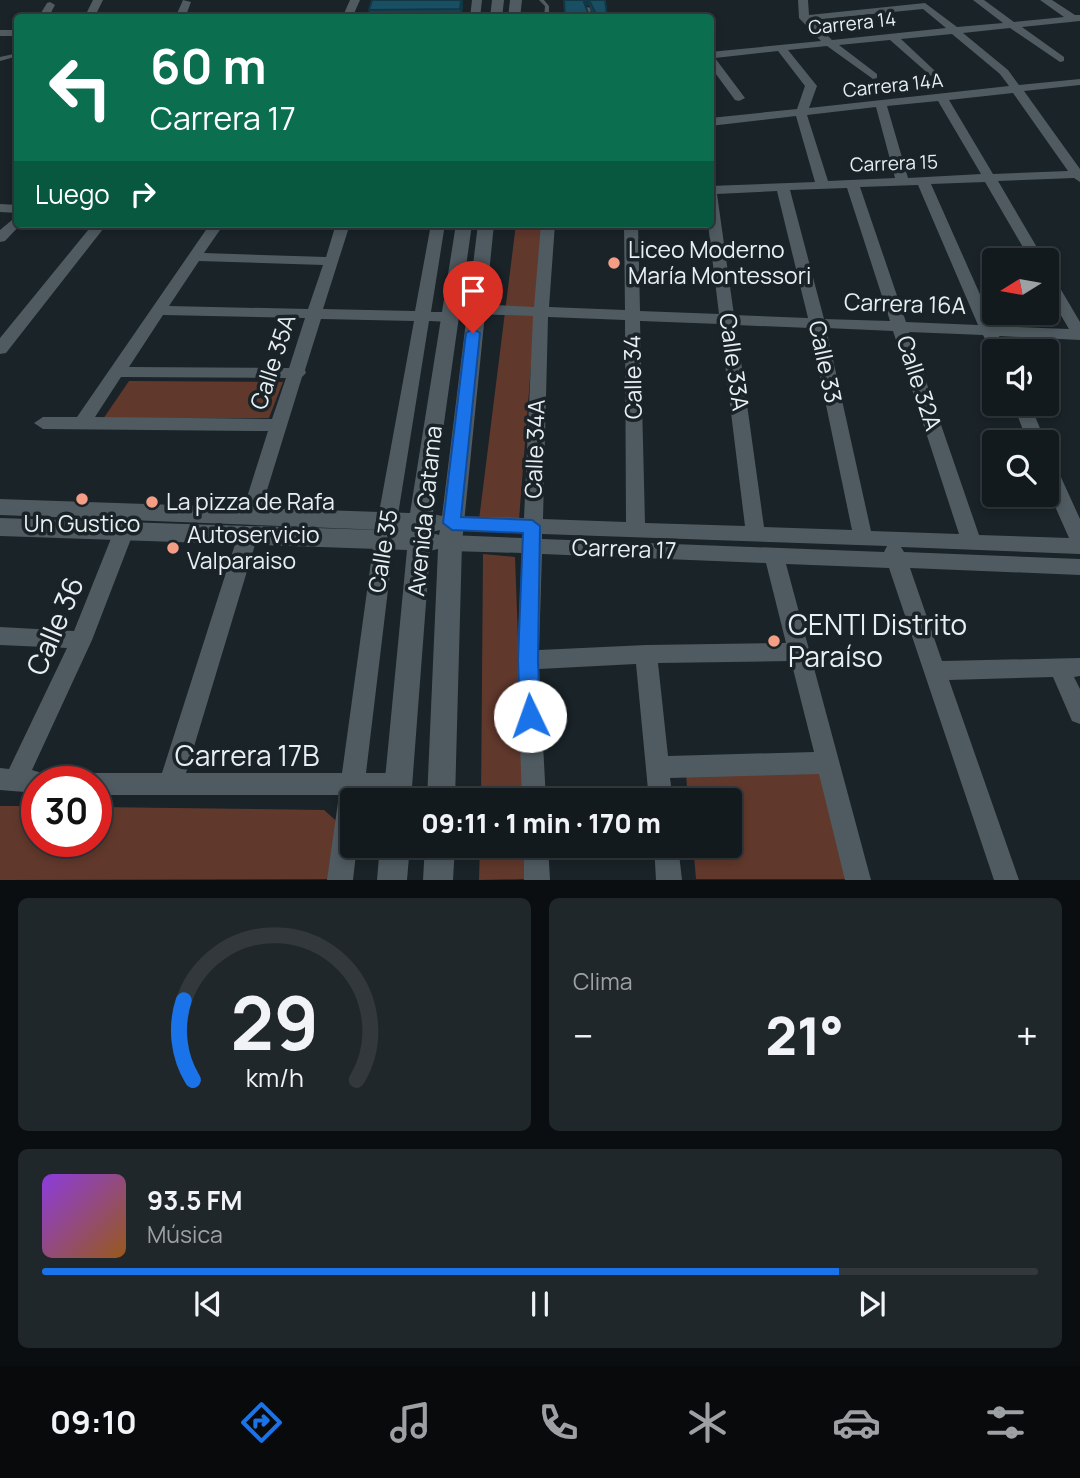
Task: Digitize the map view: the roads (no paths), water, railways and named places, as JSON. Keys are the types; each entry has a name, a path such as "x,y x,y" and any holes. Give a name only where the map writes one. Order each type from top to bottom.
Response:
{"main road":[{"name":"Avenida Catama","path":"398,788 420,532 463,228"},
{"name":"Avenida Catama","path":"441,788 451,533 486,228"},
{"name":"Carrera 17","path":"0,507 249,526 451,533"},
{"name":"Carrera 17","path":"0,527 124,531 249,526"},
{"path":"393,880 394,858"},
{"path":"439,880 440,858"}],"street":[{"path":"803,0 804,18 829,43 873,76"},
{"path":"978,0 1060,59"},
{"path":"1045,0 1077,20"},
{"path":"182,14 186,2"},
{"path":"804,18 921,3 1004,72 1079,176"},
{"path":"45,14 50,5"},
{"name":"Carrera 14","path":"714,56 1012,24 1077,20"},
{"path":"893,37 931,73"},
{"path":"781,48 810,86 803,106 823,185"},
{"path":"714,63 739,98"},
{"name":"Carrera 14A","path":"714,121 803,106 881,104 1080,82"},
{"path":"942,97 1031,248"},
{"path":"881,104 903,182"},
{"name":"Carrera 15","path":"714,190 1079,176"},
{"path":"923,181 992,339"},
{"name":"Calle 32A","path":"852,184 972,542"},
{"name":"Calle 33","path":"783,187 817,323 863,538"},
{"name":"Calle 33A","path":"714,219 756,535"},
{"path":"0,238 14,223"},
{"path":"0,349 97,228"},
{"path":"82,423 114,372 214,228"},
{"name":"Calle 35A","path":"170,786 342,228"},
{"name":"Calle 35","path":"340,880 350,785 386,530 437,228"},
{"name":"Calle 34A","path":"533,788 528,660 531,536 541,312 548,228"},
{"name":"Calle 34","path":"631,228 636,530"},
{"path":"196,257 332,261"},
{"path":"1059,298 1080,334"},
{"name":"Carrera 16A","path":"476,309 1080,334"},
{"path":"158,310 450,317"},
{"path":"114,372 298,373"},
{"path":"43,423 280,425"},
{"path":"1059,493 1080,540"},
{"name":"Carrera 17","path":"531,536 636,530 863,538 893,550 1080,567"},
{"name":"Calle 36","path":"18,781 81,639 124,531"},
{"name":"Carrera 17","path":"451,533 531,536 774,555 893,550 972,542 1080,546"},
{"path":"893,550 1007,880"},
{"path":"774,555 858,880"},
{"path":"0,636 81,639"},
{"path":"528,660 646,653 799,652"},
{"path":"646,653 660,788"},
{"path":"935,671 1069,667 1080,714"},
{"path":"658,767 828,763"},
{"name":"Carrera 17B","path":"112,784 350,785 371,788"},
{"path":"536,858 537,880"},
{"path":"667,858 669,880"}],"lane":[{"path":"588,8 590,14"}],"place":[{"name":"Liceo Moderno María Montessori","path":"614,263"},
{"name":"Un Gustico","path":"82,499"},
{"name":"La pizza de Rafa","path":"152,502"},
{"name":"Autoservicio Valparaiso","path":"173,548"},
{"name":"CENTI Distrito Paraíso","path":"774,641"}]}
